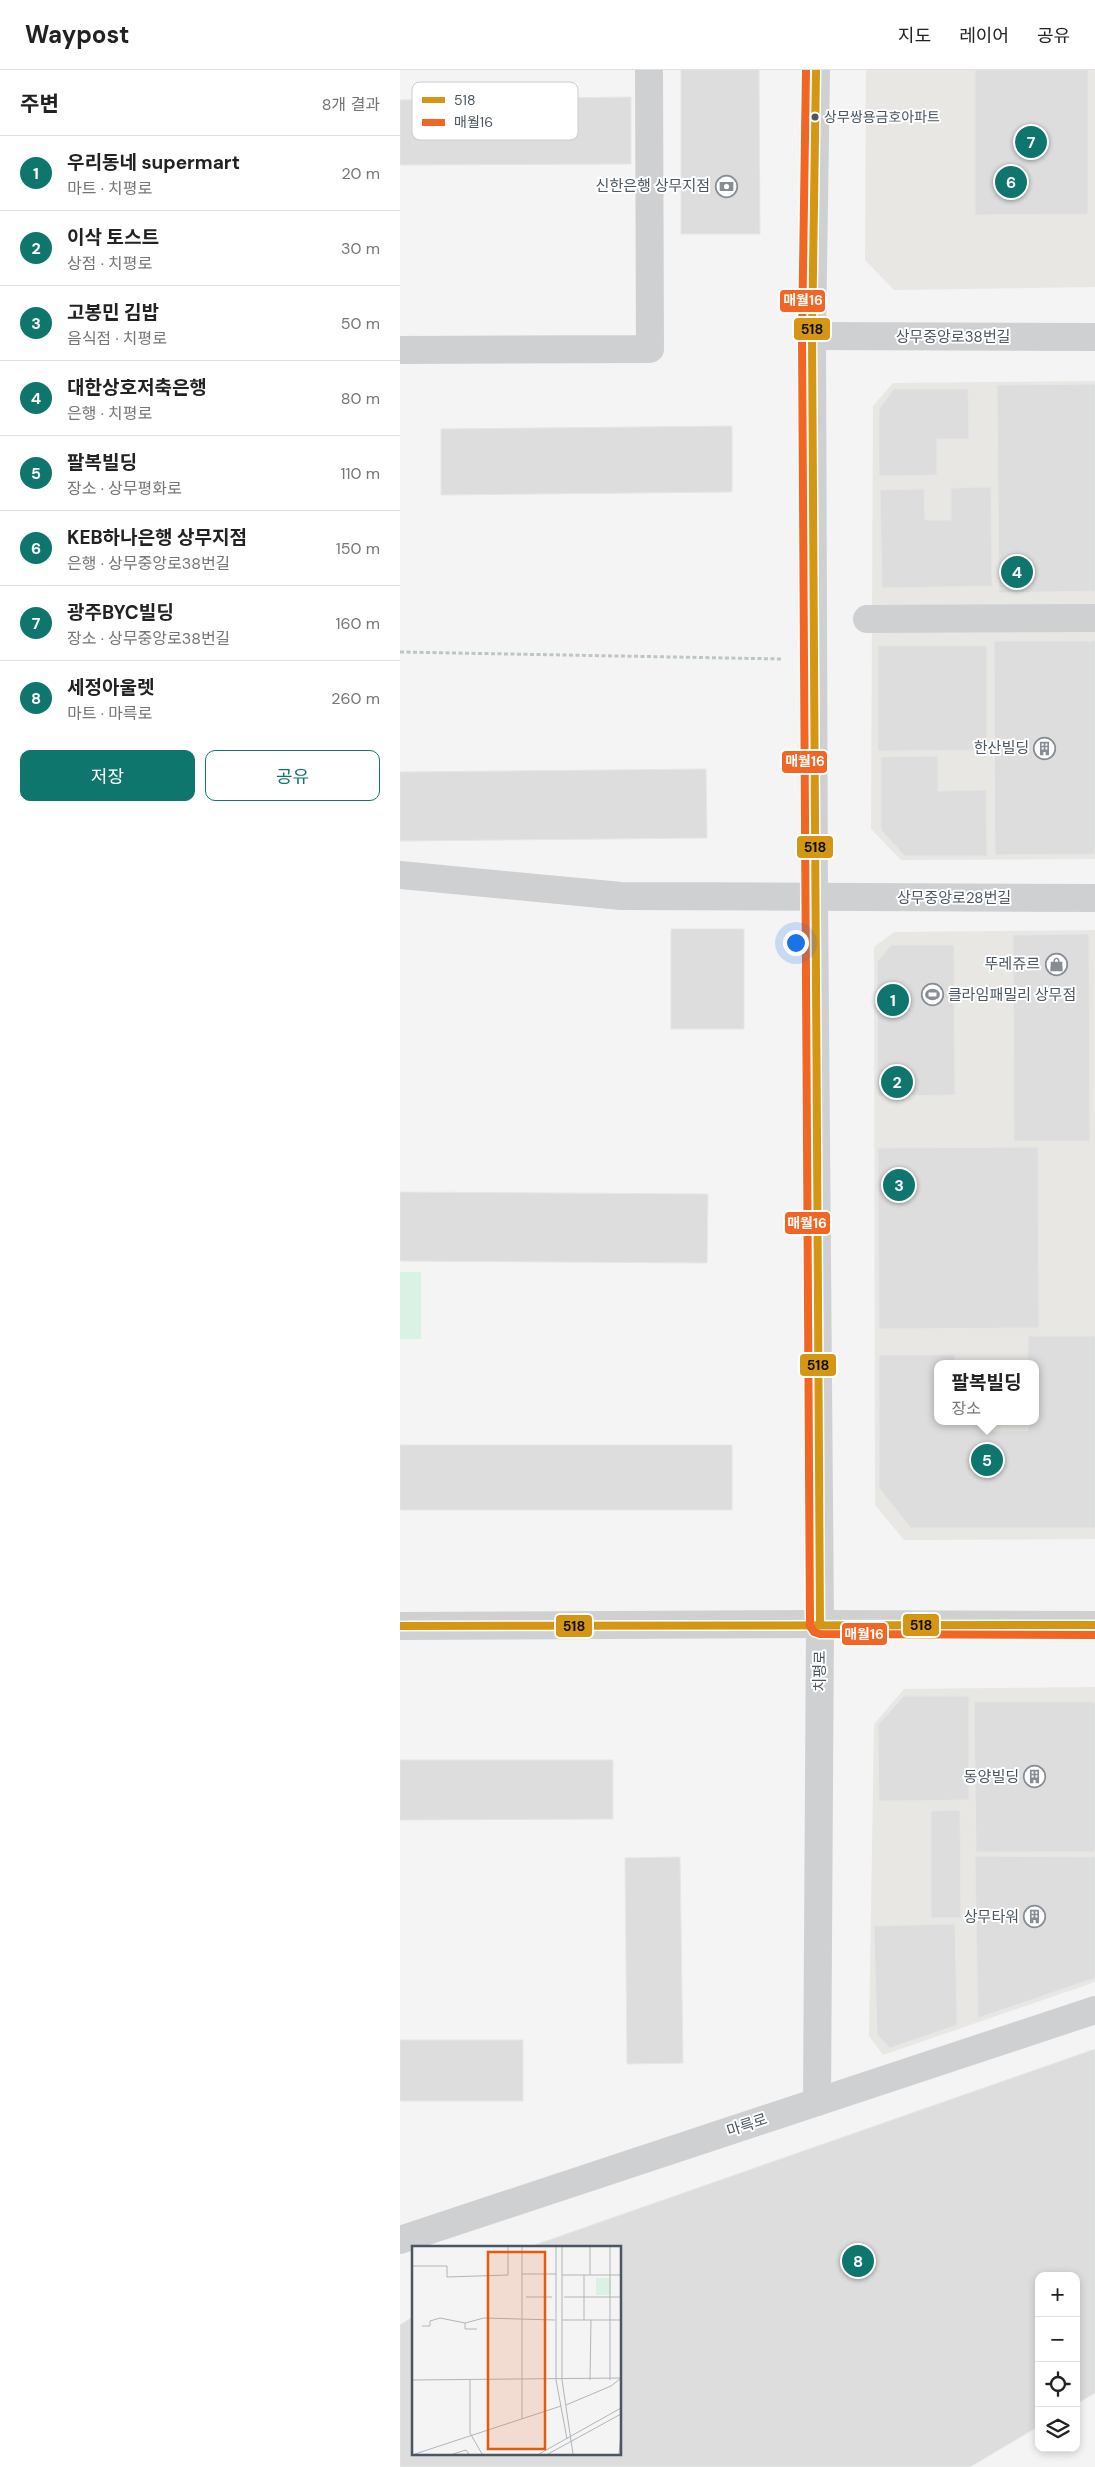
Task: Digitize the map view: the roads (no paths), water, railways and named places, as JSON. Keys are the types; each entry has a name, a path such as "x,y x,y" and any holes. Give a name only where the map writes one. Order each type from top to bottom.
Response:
{"street":[{"path":"400,350 650,349 649,70"},
{"name":"치평로","path":"816,70 812,336 820,1624 817,2102"},
{"name":"상무중앙로38번길","path":"812,336 1095,337"},
{"path":"867,619 1095,618"},
{"name":"상무중앙로28번길","path":"400,875 621,896 1095,898"},
{"path":"400,1626 1095,1625"},
{"name":"마륵로","path":"400,2240 1095,2010"}],"place":[{"name":"상무쌍용금호아파트","path":"815,117"},
{"name":"광주BYC빌딩","path":"1031,142"},
{"name":"KEB하나은행 상무지점","path":"1011,182"},
{"name":"신한은행 상무지점","path":"726,186"},
{"name":"대한상호저축은행","path":"1017,572"},
{"name":"한산빌딩","path":"1045,748"},
{"name":"뚜레쥬르","path":"1056,964"},
{"name":"클라임패밀리 상무점","path":"932,995"},
{"name":"우리동네 supermart","path":"893,1000"},
{"name":"이삭 토스트","path":"897,1082"},
{"name":"고봉민 김밥","path":"899,1185"},
{"name":"팔복빌딩","path":"987,1460"},
{"name":"동양빌딩","path":"1035,1777"},
{"name":"상무타워","path":"1035,1917"},
{"name":"세정아울렛","path":"858,2261"}]}
